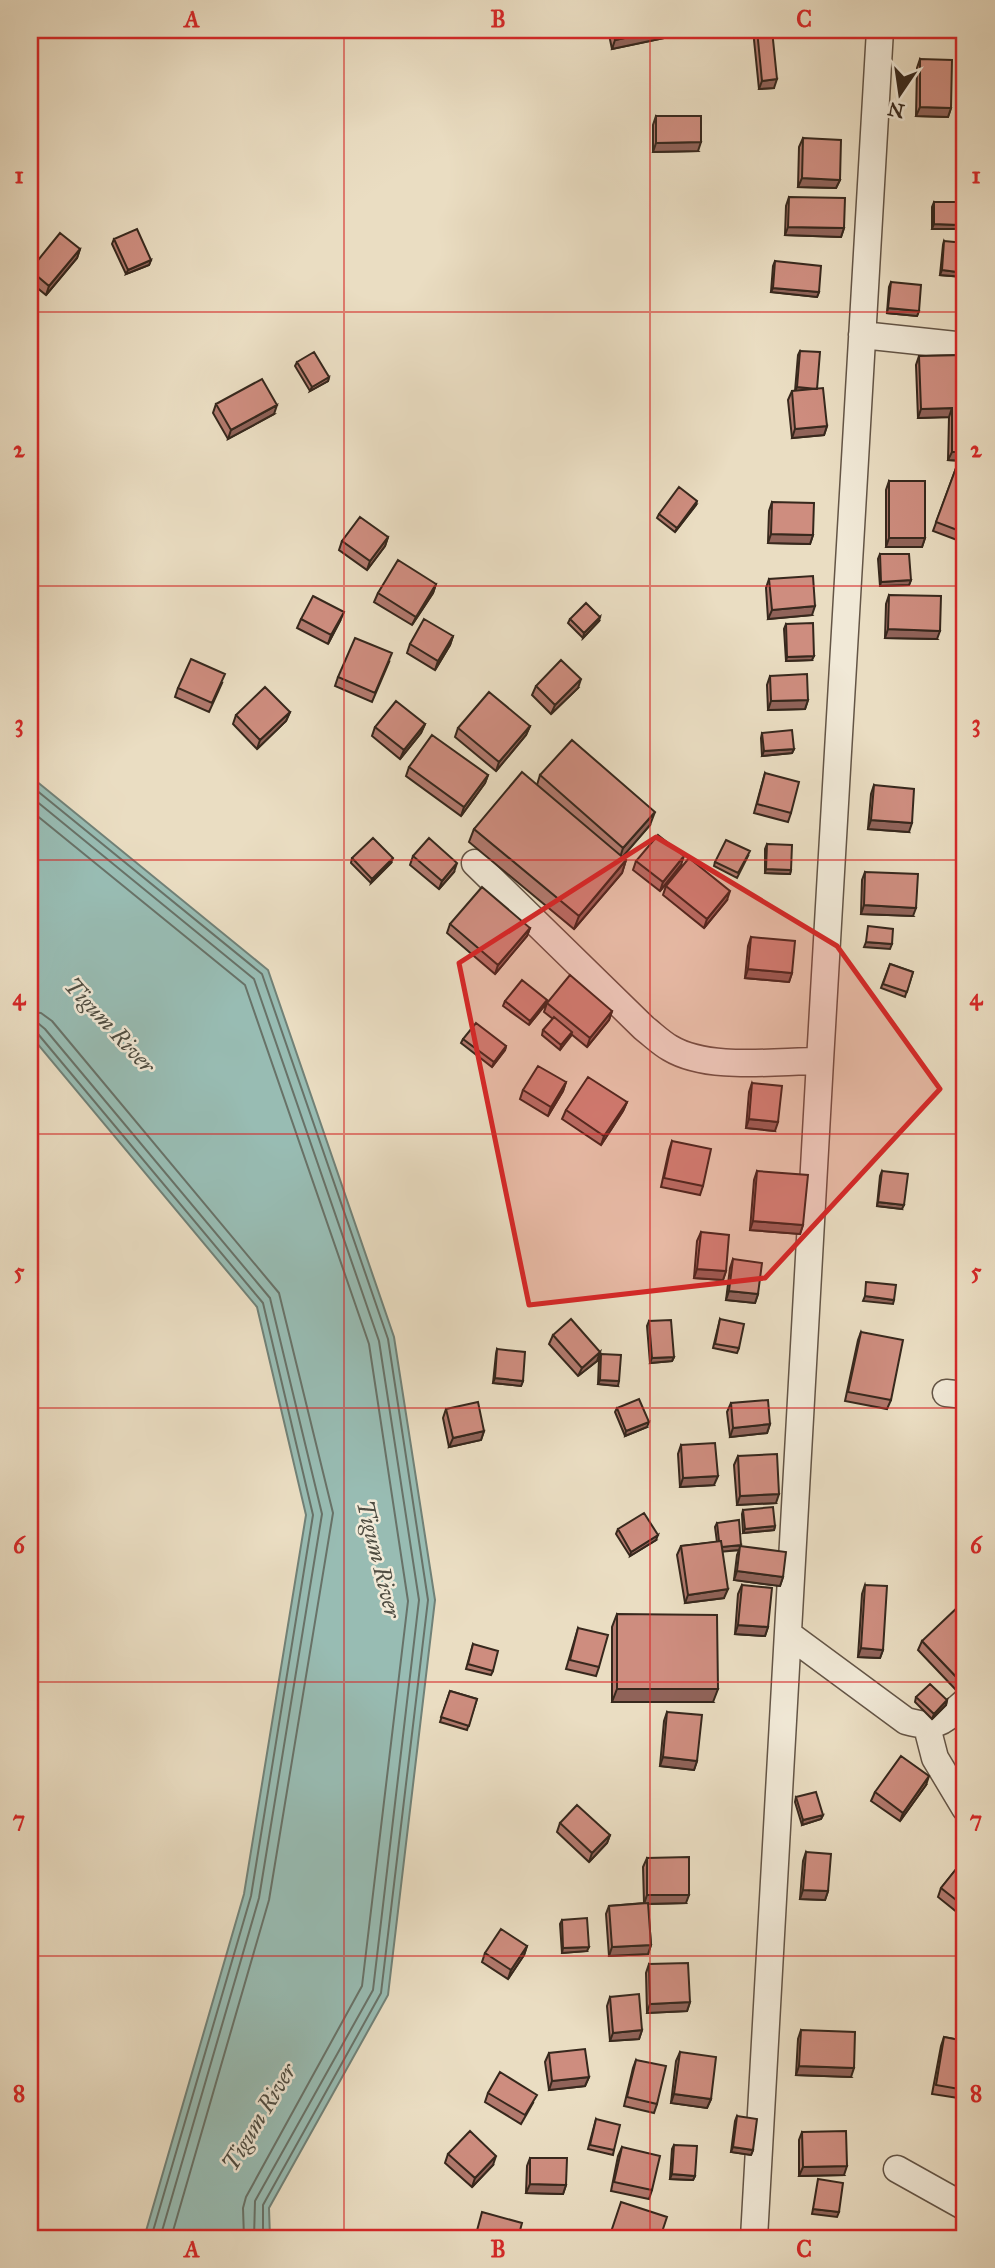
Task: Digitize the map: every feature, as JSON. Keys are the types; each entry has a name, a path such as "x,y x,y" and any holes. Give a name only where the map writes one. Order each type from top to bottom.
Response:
{"street":[{"path":"754,2238 880,30"},
{"path":"862,335 965,346"},
{"path":"475,863 644,1028 671,1049 699,1059 820,1061"},
{"path":"788,1634 906,1721 927,1727 940,1722 965,1702"},
{"path":"927,1727 935,1758 965,1808"},
{"path":"897,2169 965,2207"}],"highlighted area":[{"path":"656,837 837,946 940,1089 765,1278 529,1305 459,963"}],"water":[{"name":"Tigum River","path":"30,776 268,970 394,1337 435,1600 388,1995 269,2208 270,2238 144,2238 244,1894 306,1515 257,1307 30,1035"}],"building":[{"path":"613,30 663,30 615,40"},
{"path":"757,30 772,30 777,79 762,81"},
{"path":"920,59 952,60 951,108 920,107"},
{"path":"656,116 701,116 701,142 656,143"},
{"path":"803,138 841,140 840,180 802,178"},
{"path":"789,197 845,198 844,228 788,227"},
{"path":"934,202 959,202 959,225 934,224"},
{"path":"137,229 151,260 128,270 114,239"},
{"path":"60,233 80,249 49,286 30,270"},
{"path":"944,241 965,243 965,273 942,270"},
{"path":"775,261 821,266 819,292 773,288"},
{"path":"891,282 921,285 919,311 888,308"},
{"path":"960,289 965,289 965,316 962,316"},
{"path":"800,351 820,352 817,389 797,387"},
{"path":"314,352 329,377 312,387 297,362"},
{"path":"965,355 965,452 952,452 952,408 921,409 919,356"},
{"path":"262,379 277,405 231,430 216,404"},
{"path":"823,388 827,426 795,429 792,391"},
{"path":"956,468 965,472 965,533 936,522"},
{"path":"889,481 925,481 925,538 889,538"},
{"path":"679,487 697,501 677,528 659,514"},
{"path":"772,502 814,503 813,535 771,534"},
{"path":"360,517 388,537 370,561 342,541"},
{"path":"880,554 909,554 911,580 881,582"},
{"path":"398,560 436,584 416,617 378,593"},
{"path":"813,576 815,606 772,610 769,579"},
{"path":"889,595 941,596 940,631 888,629"},
{"path":"313,596 344,612 331,635 301,619"},
{"path":"586,603 600,617 584,633 570,619"},
{"path":"424,619 453,636 438,661 410,644"},
{"path":"813,623 814,656 787,657 786,624"},
{"path":"355,638 392,653 375,693 338,677"},
{"path":"191,659 225,674 212,703 178,688"},
{"path":"561,660 581,679 555,705 536,686"},
{"path":"807,674 808,700 771,701 770,676"},
{"path":"265,687 290,712 260,740 236,715"},
{"path":"489,692 530,726 499,762 458,728"},
{"path":"396,701 425,724 404,750 375,727"},
{"path":"792,730 794,749 764,751 762,733"},
{"path":"432,735 488,775 464,807 409,767"},
{"path":"572,740 655,812 623,848 540,775"},
{"path":"522,772 626,860 579,916 474,829"},
{"path":"765,773 799,782 791,813 757,804"},
{"path":"874,785 914,789 912,823 871,820"},
{"path":"658,835 684,856 663,882 636,861"},
{"path":"373,838 393,858 372,879 352,858"},
{"path":"429,838 457,863 442,881 413,856"},
{"path":"726,840 750,851 738,873 715,862"},
{"path":"767,844 792,845 791,870 766,869"},
{"path":"689,858 730,891 707,919 666,886"},
{"path":"865,872 918,874 916,908 864,905"},
{"path":"482,887 530,928 498,965 450,924"},
{"path":"868,926 893,929 892,944 866,942"},
{"path":"751,937 795,941 792,973 748,969"},
{"path":"890,964 913,972 907,992 883,984"},
{"path":"570,975 612,1011 590,1038 547,1003"},
{"path":"522,980 547,1000 530,1021 505,1001"},
{"path":"554,1017 572,1032 561,1045 543,1030"},
{"path":"476,1023 506,1046 494,1062 463,1039"},
{"path":"538,1066 566,1082 551,1107 523,1090"},
{"path":"588,1077 627,1102 604,1136 566,1110"},
{"path":"752,1083 782,1086 778,1122 749,1119"},
{"path":"672,1141 711,1149 703,1186 664,1178"},
{"path":"757,1171 808,1175 803,1225 753,1221"},
{"path":"882,1171 908,1174 904,1205 878,1202"},
{"path":"701,1232 729,1235 726,1271 697,1269"},
{"path":"733,1259 762,1263 758,1294 729,1291"},
{"path":"866,1282 896,1285 894,1300 865,1296"},
{"path":"571,1319 600,1352 582,1368 553,1335"},
{"path":"720,1319 744,1324 739,1348 715,1344"},
{"path":"671,1320 674,1357 652,1358 649,1321"},
{"path":"861,1332 903,1340 891,1400 848,1392"},
{"path":"497,1349 525,1352 523,1381 495,1378"},
{"path":"601,1354 621,1355 619,1381 600,1380"},
{"path":"639,1399 649,1422 626,1431 617,1408"},
{"path":"768,1400 770,1424 733,1428 731,1403"},
{"path":"478,1402 484,1431 453,1438 446,1409"},
{"path":"715,1443 718,1476 683,1478 681,1445"},
{"path":"777,1454 779,1494 740,1496 738,1456"},
{"path":"773,1507 775,1526 745,1529 743,1510"},
{"path":"644,1513 658,1535 631,1552 618,1529"},
{"path":"739,1520 741,1545 722,1547 717,1523"},
{"path":"721,1541 728,1589 688,1595 681,1546"},
{"path":"740,1546 786,1552 783,1577 737,1571"},
{"path":"742,1585 772,1588 768,1627 738,1625"},
{"path":"865,1585 887,1586 883,1650 861,1648"},
{"path":"959,1606 965,1612 965,1680 962,1683 922,1641"},
{"path":"617,1614 717,1615 718,1689 617,1689"},
{"path":"578,1628 608,1635 599,1667 570,1660"},
{"path":"473,1644 498,1651 493,1671 468,1664"},
{"path":"930,1684 947,1700 934,1714 916,1697"},
{"path":"450,1691 477,1699 469,1726 441,1717"},
{"path":"667,1712 702,1715 697,1761 663,1757"},
{"path":"901,1756 929,1776 903,1813 875,1792"},
{"path":"816,1792 823,1815 803,1820 796,1797"},
{"path":"577,1805 610,1835 592,1853 560,1823"},
{"path":"806,1852 831,1854 828,1891 803,1890"},
{"path":"689,1857 689,1895 647,1895 647,1858"},
{"path":"965,1858 965,1907 941,1888"},
{"path":"648,1903 651,1945 612,1947 609,1906"},
{"path":"587,1918 589,1947 563,1948 562,1920"},
{"path":"501,1929 527,1946 511,1970 485,1953"},
{"path":"688,1963 690,2002 650,2004 649,1964"},
{"path":"639,1994 642,2030 613,2033 610,1997"},
{"path":"801,2030 855,2032 854,2068 799,2066"},
{"path":"944,2037 965,2041 965,2090 936,2085"},
{"path":"585,2049 589,2077 552,2081 549,2053"},
{"path":"680,2052 716,2057 711,2099 674,2094"},
{"path":"636,2060 666,2066 657,2104 627,2097"},
{"path":"500,2072 537,2095 525,2115 488,2093"},
{"path":"737,2116 757,2119 753,2150 733,2147"},
{"path":"596,2119 620,2125 614,2150 590,2145"},
{"path":"470,2131 496,2156 475,2178 448,2154"},
{"path":"846,2131 847,2166 803,2167 802,2132"},
{"path":"674,2145 697,2146 695,2176 672,2174"},
{"path":"622,2147 660,2156 652,2190 614,2182"},
{"path":"530,2158 567,2158 566,2185 530,2184"},
{"path":"818,2179 843,2183 839,2212 813,2209"},
{"path":"621,2202 667,2217 660,2238 609,2238"},
{"path":"482,2212 522,2223 518,2238 475,2238"}]}
